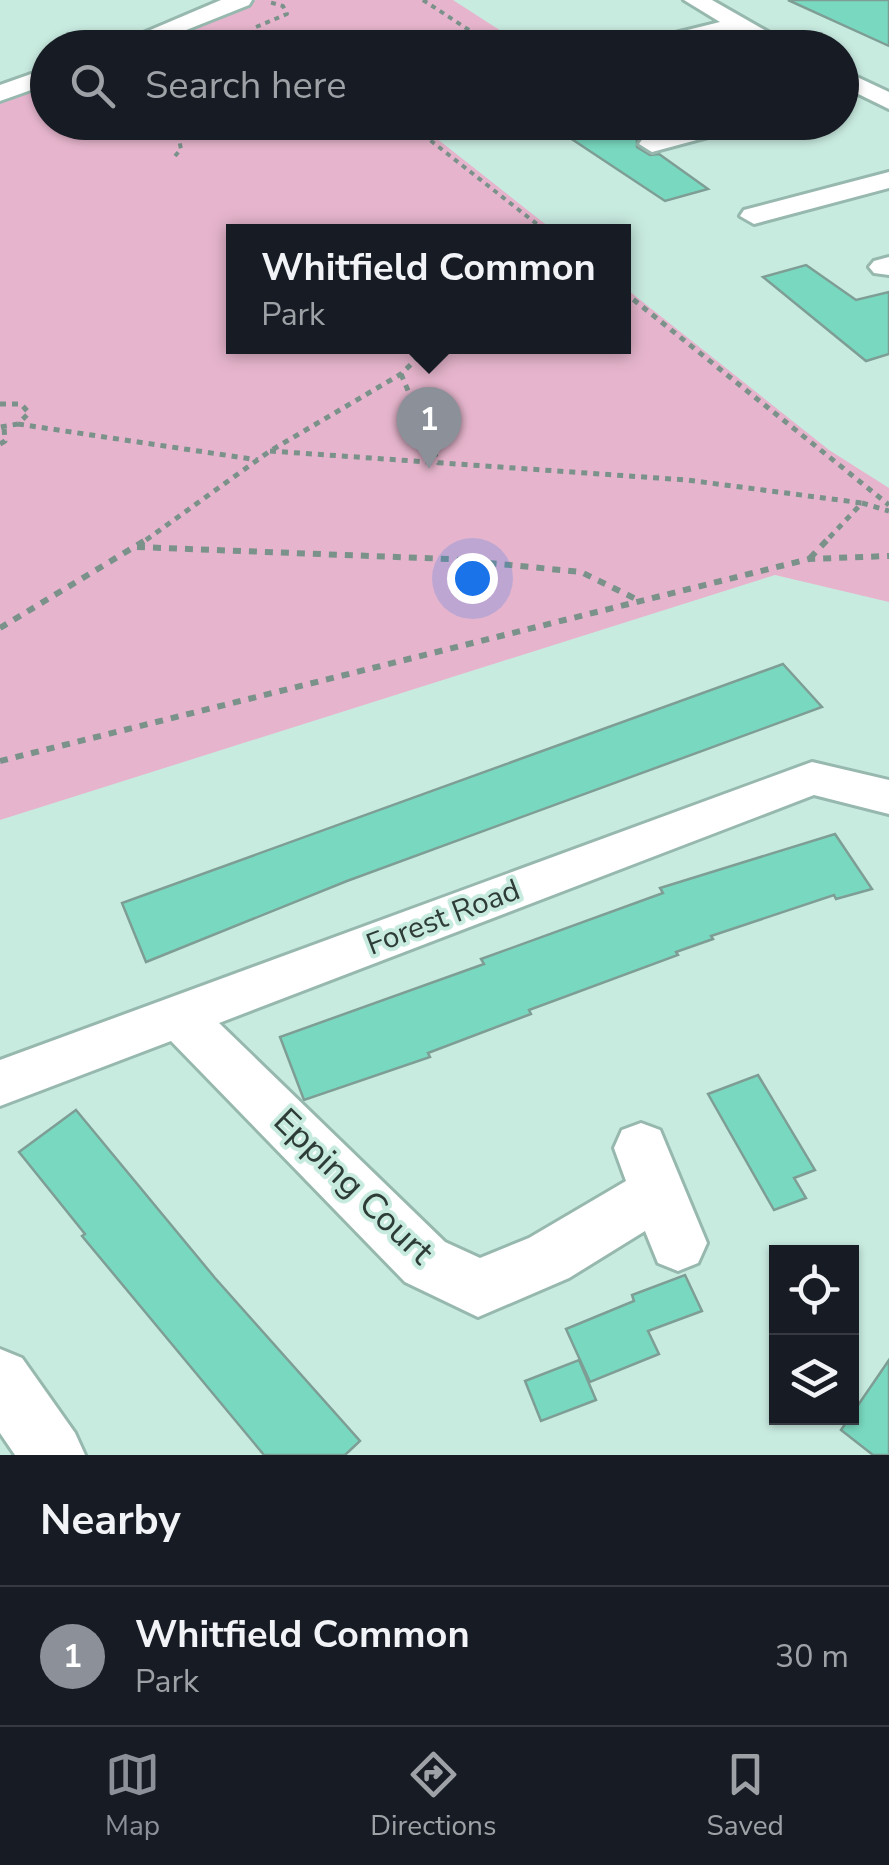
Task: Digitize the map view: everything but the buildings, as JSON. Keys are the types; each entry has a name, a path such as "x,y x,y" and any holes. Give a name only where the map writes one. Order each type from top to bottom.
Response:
{"street":[{"path":"165,30 241,0"},
{"path":"695,0 750,30"},
{"path":"715,30 739,24"},
{"path":"0,94 30,83"},
{"path":"652,144 667,140"},
{"path":"754,216 889,180"},
{"name":"Forest Road","path":"0,1082 812,778 889,797"},
{"name":"Epping Court","path":"178,1016 425,1262 478,1288 549,1258 659,1195"},
{"path":"0,1380 53,1455"}],"path":[{"path":"423,0 469,30"},
{"path":"175,156 180,149 179,140"},
{"path":"430,140 537,224"},
{"path":"631,298 889,508"},
{"path":"0,628 136,547 270,451 401,374 422,354"},
{"path":"401,374 439,464"},
{"path":"0,404 26,406 28,417 18,424"},
{"path":"0,444 5,442 2,427 18,424 108,440 194,446 258,460"},
{"path":"270,451 686,480 889,508"},
{"path":"809,559 862,502"},
{"path":"136,547 449,559 581,572 640,601"},
{"path":"0,761 809,559 889,556"}],"shaded area":[{"path":"256,0 453,0 500,30 181,30"},
{"path":"30,89 30,140 439,140 545,224 226,224 226,354 631,354 631,293 829,450 889,488 889,602 775,575 0,820 0,101"}],"place":[{"name":"Whitfield Common","path":"429,469"}]}
